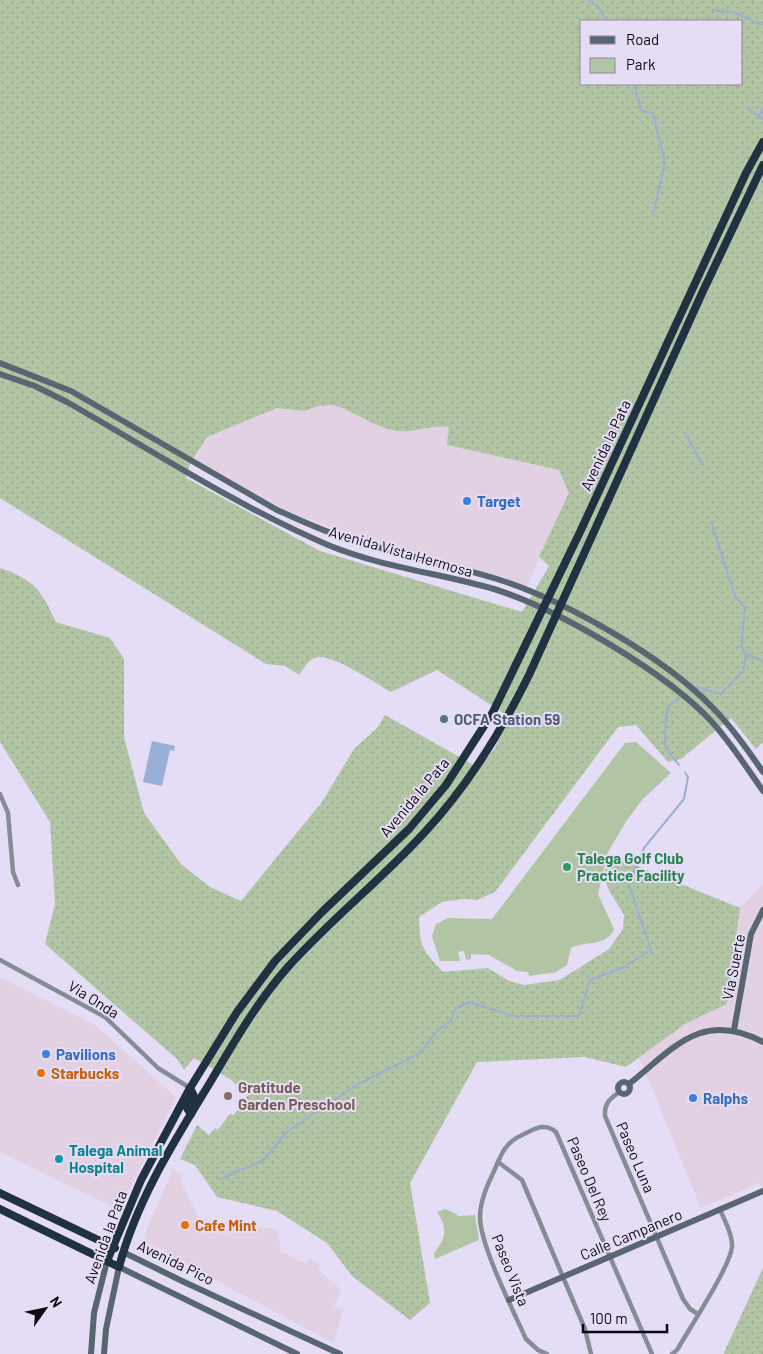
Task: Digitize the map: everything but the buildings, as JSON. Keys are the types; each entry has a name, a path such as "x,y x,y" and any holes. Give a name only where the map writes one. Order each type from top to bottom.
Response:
{"highway":[{"name":"Avenida la Pata","path":"107,1261 141,1180 190,1088 236,1012 275,961 322,912 409,829 446,785 493,712 746,173 763,142"},
{"name":"Avenida la Pata","path":"119,1267 150,1186 245,1023 286,969 330,923 426,831 465,782 499,732 516,702 703,290 763,165"},
{"path":"190,1088 194,1096 187,1108 191,1114"},
{"name":"Avenida Pico","path":"0,1193 124,1252"},
{"name":"Avenida Pico","path":"0,1209 119,1267"}],"main road":[{"name":"Avenida Vista Hermosa","path":"0,363 71,391 277,510 308,525 384,549 498,579 561,605 678,677 704,699 723,719 763,772"},
{"name":"Avenida Vista Hermosa","path":"0,374 35,386 67,402 259,513 330,546 367,558 494,590 556,616 634,662 693,704 712,722 763,791"},
{"name":"Via Suerte","path":"734,1030 751,934 763,910"},
{"path":"619,1092 623,1094 628,1092 629,1084 689,1037 707,1030 744,1032 763,1042"},
{"name":"Calle Campanero","path":"509,1300 763,1190"},
{"name":"Avenida Pico","path":"124,1252 182,1282 340,1354"},
{"name":"Avenida la Pata","path":"91,1354 94,1313 107,1261"},
{"name":"Avenida Pico","path":"119,1267 297,1354"},
{"name":"Avenida la Pata","path":"104,1354 106,1329 119,1267"}],"street":[{"path":"0,794 8,812 13,872 18,885"},
{"name":"Via Onda","path":"0,960 105,1017 158,1068 190,1088"},
{"name":"Paseo Luna","path":"619,1092 608,1101 604,1108 605,1116 683,1298 690,1309 698,1314"},
{"name":"Paseo Vista","path":"547,1354 538,1350 526,1339 483,1237 480,1217 482,1199 506,1145 515,1138 542,1126 549,1126"},
{"name":"Paseo Del Rey","path":"549,1126 556,1132 652,1354"},
{"path":"498,1162 522,1180 585,1328 590,1354"},
{"path":"672,1354 677,1350 698,1314 726,1263 732,1247 731,1238 720,1210"}],"shaded area":[{"path":"333,405 351,410 392,431 439,425 450,427 448,445 559,470 569,493 526,588 497,575 375,544 280,508 195,460 207,437 277,408 304,411 319,406"},
{"path":"763,884 763,1191 760,1183 701,1208 639,1057 685,1024 712,1012 735,939 740,908"},
{"path":"0,977 95,1025 176,1097 119,1210 0,1152"},
{"path":"173,1169 182,1174 180,1180 199,1218 279,1230 280,1251 306,1264 310,1258 320,1264 318,1269 341,1290 334,1306 343,1310 333,1343 180,1261 170,1253 147,1243 144,1235"}],"green space":[{"path":"0,0 763,0 763,742 756,749 731,718 681,759 668,762 636,725 618,727 495,892 477,900 463,899 442,902 419,917 421,942 426,953 443,972 488,968 509,981 524,985 560,980 609,949 623,929 624,915 602,874 615,857 740,908 727,1004 685,1024 626,1067 585,1057 477,1062 410,1183 430,1303 410,1320 352,1276 327,1243 277,1211 217,1197 195,1165 180,1159 197,1125 209,1135 215,1128 218,1130 230,1114 234,1115 248,1095 230,1079 194,1058 184,1070 177,1059 45,944 55,904 50,822 0,742 0,568 21,577 36,588 46,602 56,622 110,638 124,659 124,737 144,813 181,864 210,887 241,901 322,802 354,749 378,727 385,715 479,768 494,749 511,718 437,670 391,692 345,665 326,658 312,659 299,675 285,666 266,664 0,498","holes":["333,405 391,430 405,431 442,426 449,427 447,445 559,470 569,493 539,557 549,566 522,612 320,551 186,478 189,466 207,437 277,408 304,411 319,406"]},
{"name":"Talega Golf Club Practice Facility","path":"636,742 671,773 643,799 627,820 608,852 598,894 614,929 610,935 601,941 571,948 567,965 556,972 529,976 528,972 517,971 489,955 471,954 471,959 466,960 464,951 458,952 460,961 440,961 432,936 436,924 448,918 492,919 625,743"},
{"path":"446,1209 459,1216 475,1215 479,1240 435,1259 434,1253 441,1243 444,1233 443,1223 437,1212"},
{"path":"763,1268 763,1354 724,1354 726,1348"}],"water":[{"path":"152,741 175,746 174,751 170,750 162,786 143,782"}],"waterway":[{"path":"588,0 598,6 605,20"},
{"path":"713,10 735,13 763,25"},
{"path":"634,85 641,110 653,114 665,163 653,215"},
{"path":"747,108 763,119"},
{"path":"759,116 763,108"},
{"path":"685,433 703,465"},
{"path":"711,522 735,596 745,608 741,646 745,653"},
{"path":"685,695 696,687 721,694 743,671 746,654 763,661"},
{"path":"679,765 665,747 665,741 666,715 669,706 681,697"},
{"path":"220,1179 262,1161 288,1131 358,1084 419,1054 437,1031 451,1021 455,1009 469,1002 513,1016 579,1016 590,980 622,968 651,950 629,885 644,848 684,799 688,777 685,773"}],"place":[{"name":"Target","path":"467,501"},
{"name":"OCFA Station 59","path":"444,719"},
{"name":"Talega Golf Club Practice Facility","path":"567,867"},
{"name":"Pavilions","path":"46,1054"},
{"name":"Starbucks","path":"41,1073"},
{"name":"Gratitude Garden Preschool","path":"228,1096"},
{"name":"Ralphs","path":"693,1098"},
{"name":"Talega Animal Hospital","path":"59,1159"},
{"name":"Cafe Mint","path":"185,1225"}]}
